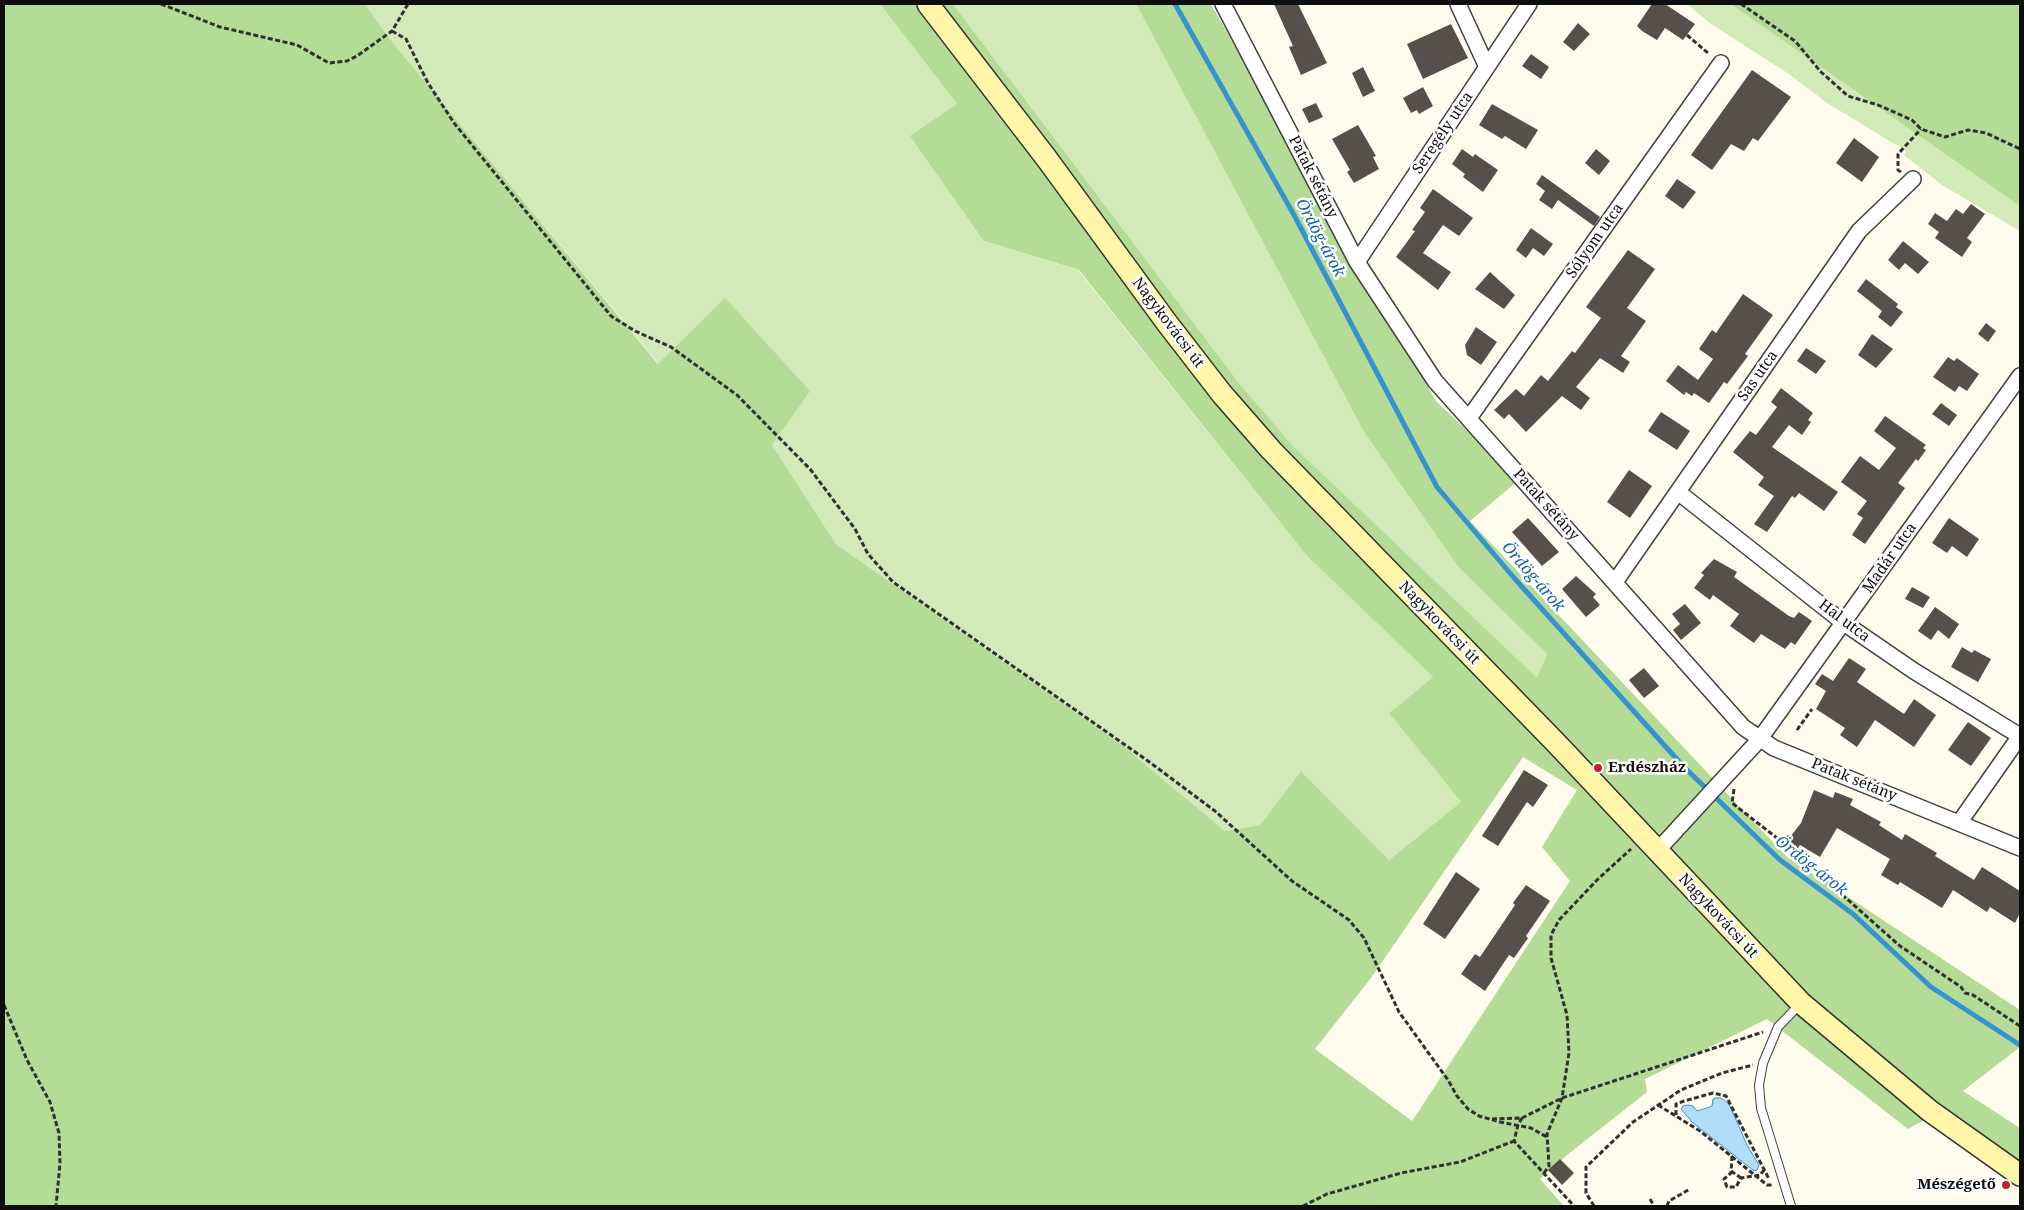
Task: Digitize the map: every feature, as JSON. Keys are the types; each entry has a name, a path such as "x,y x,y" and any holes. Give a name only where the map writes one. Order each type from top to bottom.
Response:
{"street":[{"name":"Nagykovácsi út","path":"928,4 1222,394 1271,450 1651,844 1801,1003 1930,1111 2020,1175"},
{"name":"Patak sétány","path":"1222,4 1357,262 1435,381 1743,727 1759,740 2020,848"},
{"path":"1458,4 1487,67"},
{"name":"Seregély utca","path":"1357,262 1529,4"},
{"name":"Sólyom utca","path":"1469,418 1721,64"},
{"name":"Sas utca","path":"1615,582 1859,231 1913,179"},
{"name":"Madár utca","path":"1651,844 1698,807 1759,740 2020,376"},
{"name":"Hal utca","path":"1678,492 1844,623 1914,671 2020,736"},
{"path":"1958,823 2020,736"}],"lane":[{"path":"1791,1206 1761,1108 1759,1085 1763,1063 1778,1027 1801,1003"}],"path":[{"path":"161,4 220,27 297,44 329,64 347,61 357,56 392,31 408,4"},
{"path":"1741,4 1796,41 1821,72 1848,96 1888,109 1912,120 1921,129 1945,137 1968,130 1986,133 2020,149"},
{"path":"392,31 406,39 428,83 454,123 611,316 635,332 671,347 737,395 810,469 855,529 868,554 893,582 1148,761 1214,811 1292,880 1349,920 1364,938 1400,1012 1448,1080 1457,1096 1468,1109 1489,1120 1531,1128 1547,1137"},
{"path":"1687,35 1721,64"},
{"path":"1913,179 1898,170 1898,154 1921,129"},
{"path":"1797,730 1812,708"},
{"path":"1721,781 1734,789 1732,803 1808,863 1810,869 1859,908 1900,946 1961,987 1965,993 1973,995 2020,1026"},
{"path":"1544,1173 1549,1166 1547,1137 1562,1098 1570,1045 1565,1008 1551,958 1551,934 1559,920 1598,879 1651,844"},
{"path":"4,1005 27,1060 50,1102 59,1133 60,1163 56,1206"},
{"path":"1489,1120 1522,1118 1562,1098 1778,1027"},
{"path":"1594,1206 1586,1193 1586,1167 1633,1122 1682,1090 1722,1073 1763,1063"},
{"path":"1657,1105 1676,1115 1732,1156 1767,1185 1775,1185 1764,1170 1726,1096 1713,1093 1684,1100 1676,1104 1676,1115"},
{"path":"1514,1142 1518,1125 1522,1118"},
{"path":"1514,1142 1574,1206"},
{"path":"1303,1206 1327,1194 1401,1173 1460,1162 1514,1142"},
{"path":"1732,1156 1731,1170 1724,1179 1725,1186 1736,1187 1741,1178"},
{"path":"1731,1170 1741,1178 1756,1176 1763,1173 1764,1170"},
{"path":"1667,1206 1672,1200 1690,1190"},
{"path":"1650,1199 1654,1206"}],"green space":[{"path":"4,4 365,4 389,38 658,364 725,298 810,391 772,445 836,544 1122,745 1225,831 1260,825 1301,771 1389,860 1461,802 1389,713 1433,677 1307,556 1079,270 984,241 910,136 957,104 880,4 953,4 1239,383 1293,446 1537,678 1547,654 1459,568 1364,432 1136,4 1211,4 1436,401 1519,480 1470,521 1787,857 2020,1010 2020,1047 1963,1091 2020,1128 2020,1163 1942,1110 1908,1129 1767,1019 1645,1079 1647,1092 1567,1155 1540,1179 1564,1206 4,1206","holes":["1523,757 1577,790 1542,847 1570,881 1412,1121 1315,1049 1371,978"]},
{"path":"365,4 880,4 957,104 984,241 1078,270 1307,556 1433,677 1389,713 1461,802 1389,860 1301,771 1260,825 1225,831 1122,745 836,544 772,445 809,391 725,299 659,364 389,38"},
{"path":"953,4 1136,4 1364,432 1459,568 1547,654 1537,679 1293,446 1239,383"},
{"path":"1687,4 2020,4 2020,231 1942,185 1904,155 1906,151 1827,103 1789,74 1711,24"},
{"path":"1731,4 2020,4 2020,206"}],"water":[{"path":"1721,1098 1729,1104 1747,1145 1759,1165 1757,1170 1754,1171 1692,1122 1681,1109 1683,1106 1688,1105 1693,1106 1697,1111 1707,1108 1712,1106 1713,1099"}],"building":[{"path":"1274,4 1298,4 1327,63 1301,75 1289,47 1293,46"},
{"path":"1652,4 1665,4 1695,24 1683,40 1665,28 1657,40 1637,26"},
{"path":"1578,23 1590,34 1574,51 1563,42"},
{"path":"1451,24 1468,58 1423,79 1407,44"},
{"path":"1531,54 1549,67 1541,79 1522,66"},
{"path":"1363,67 1375,91 1363,97 1352,73"},
{"path":"1752,70 1791,97 1758,141 1753,138 1744,151 1731,144 1712,170 1691,155"},
{"path":"1423,87 1433,106 1419,114 1417,110 1411,113 1403,98"},
{"path":"1316,103 1323,117 1309,123 1302,109"},
{"path":"1492,104 1538,130 1526,149 1505,136 1502,139 1479,125"},
{"path":"1358,125 1376,156 1373,157 1379,169 1354,183 1347,172 1350,170 1332,139"},
{"path":"1854,138 1879,157 1862,182 1836,163"},
{"path":"1462,149 1473,157 1475,154 1498,170 1483,192 1463,177 1465,174 1452,164"},
{"path":"1596,149 1610,161 1599,175 1585,163"},
{"path":"1542,175 1600,217 1594,226 1558,200 1552,209 1539,200 1545,191 1536,184"},
{"path":"1677,179 1696,192 1683,209 1665,196"},
{"path":"1433,189 1473,218 1459,236 1443,225 1423,253 1451,272 1438,290 1396,257 1415,231 1412,230 1425,212 1420,208"},
{"path":"1971,204 1985,214 1967,238 1972,242 1962,257 1935,238 1939,232 1928,224 1935,213 1947,221 1956,209 1963,214"},
{"path":"1531,228 1553,244 1544,256 1533,248 1526,258 1516,250"},
{"path":"1903,241 1929,262 1918,274 1905,263 1899,270 1888,260"},
{"path":"1628,250 1655,269 1627,308 1646,321 1621,356 1630,362 1623,373 1600,358 1576,387 1590,398 1581,410 1562,396 1526,432 1509,414 1504,419 1494,410 1516,389 1524,396 1541,375 1548,381 1572,351 1575,353 1601,318 1586,307"},
{"path":"1490,272 1515,295 1504,309 1475,289"},
{"path":"1866,279 1898,304 1896,307 1903,312 1891,327 1878,317 1882,311 1857,291"},
{"path":"1743,294 1773,315 1745,354 1748,356 1727,384 1724,382 1709,403 1694,393 1692,396 1686,392 1684,395 1666,381 1678,365 1698,380 1713,359 1699,349 1712,330 1716,333"},
{"path":"1986,323 1996,331 1988,342 1978,334"},
{"path":"1476,327 1497,342 1481,365 1467,355 1465,345"},
{"path":"1872,334 1893,349 1876,368 1858,355"},
{"path":"1806,348 1826,361 1816,374 1797,361"},
{"path":"1948,357 1954,361 1957,358 1979,374 1967,391 1959,386 1955,392 1933,377"},
{"path":"1781,388 1813,413 1808,420 1811,422 1802,435 1789,425 1772,447 1838,492 1824,511 1799,493 1795,498 1792,496 1767,532 1754,524 1774,496 1758,485 1764,477 1733,452 1750,431 1756,435 1777,407 1771,402"},
{"path":"1941,403 1957,415 1949,426 1932,414"},
{"path":"1661,412 1690,431 1677,450 1648,431"},
{"path":"1885,416 1926,445 1923,448 1926,450 1918,461 1916,459 1898,483 1905,488 1865,544 1852,535 1863,518 1857,514 1867,501 1841,482 1860,456 1879,470 1896,448 1874,431"},
{"path":"1629,470 1652,486 1630,518 1607,502"},
{"path":"1528,518 1559,552 1542,566 1512,532"},
{"path":"1949,518 1979,539 1967,557 1952,546 1947,553 1932,543"},
{"path":"1714,559 1737,572 1734,577 1789,616 1794,618 1799,612 1812,621 1795,645 1791,642 1785,649 1761,634 1754,643 1730,626 1739,614 1713,595 1710,600 1694,588 1704,575 1701,573"},
{"path":"1576,576 1596,594 1593,597 1600,605 1586,617 1562,589"},
{"path":"1912,587 1930,597 1923,608 1905,599"},
{"path":"1685,604 1701,623 1681,640 1673,630 1680,624 1672,614"},
{"path":"1935,607 1959,624 1949,639 1938,630 1931,640 1918,631"},
{"path":"1962,647 1972,653 1974,650 1991,659 1978,682 1951,667"},
{"path":"1849,658 1866,669 1857,682 1904,714 1914,699 1936,715 1914,747 1875,720 1857,747 1840,735 1845,728 1816,709 1826,691 1815,684 1822,674 1833,681"},
{"path":"1644,668 1659,686 1644,698 1629,680"},
{"path":"1968,722 1991,738 1971,766 1948,750"},
{"path":"1524,770 1548,785 1533,807 1527,802 1498,846 1482,836"},
{"path":"1814,790 1833,798 1835,792 1853,799 1850,805 1881,822 1879,825 1902,840 1905,834 1937,853 1935,856 1974,880 1982,867 2020,891 2020,913 2015,923 1990,907 1987,912 1953,890 1942,908 1900,882 1898,885 1881,875 1890,859 1837,828 1820,857 1800,845 1797,849 1787,841 1801,823"},
{"path":"1456,872 1480,889 1445,939 1423,924"},
{"path":"1526,885 1550,901 1526,936 1528,938 1514,958 1509,955 1485,991 1461,974 1475,954 1480,957"},
{"path":"1560,1159 1574,1173 1562,1185 1548,1170"}],"waterway":[{"name":"Ördög-árok","path":"1175,4 1294,215 1437,487 1515,579 1683,766 1780,860 1853,914 1931,987 2020,1045"}],"place":[{"name":"Erdészház","path":"1598,768"},
{"name":"Mészégető","path":"2006,1185"}]}
